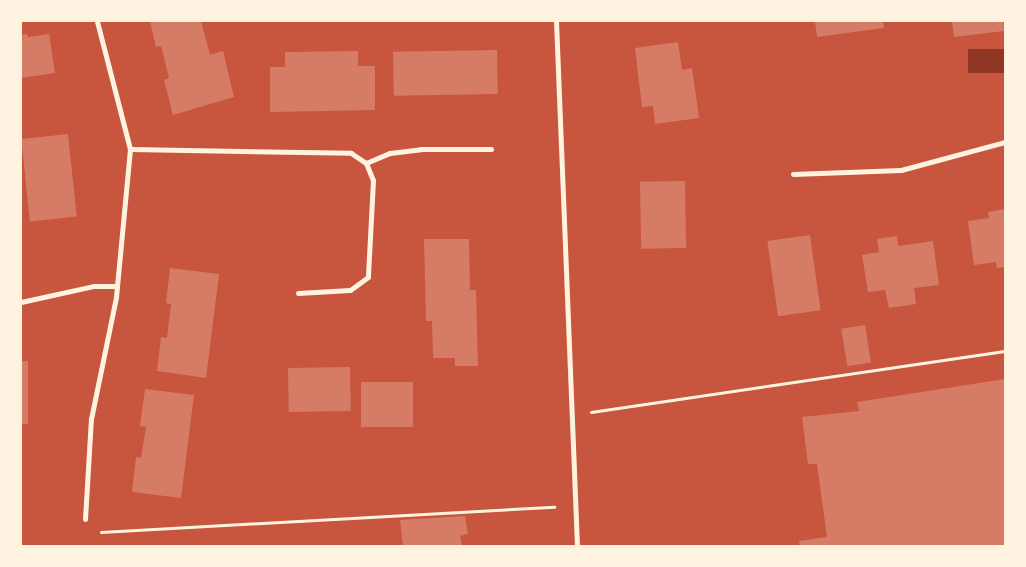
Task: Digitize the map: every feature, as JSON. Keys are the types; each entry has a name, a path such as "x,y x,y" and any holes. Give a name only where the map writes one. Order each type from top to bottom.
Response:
{"street":[{"path":"85,519 91,419 117,286 130,149 97,21"},
{"path":"556,21 570,415 577,546"},
{"path":"793,174 901,170 1005,142"},
{"path":"130,149 351,153 366,163 372,180 368,277 350,290 298,293"},
{"path":"366,163 390,153 421,149 491,149"},
{"path":"21,302 94,286 117,286"}],"path":[{"path":"570,415 1005,351"},
{"path":"85,519 100,532 575,505"}],"shaded area":[{"path":"968,49 1005,49 1005,73 968,73"}],"building":[{"path":"150,21 201,21 210,55 223,51 234,97 173,115 164,80 169,78 161,46 156,47"},
{"path":"815,21 883,21 884,28 817,37"},
{"path":"952,21 1003,21 1004,31 954,37"},
{"path":"27,34 28,37 49,34 55,73 21,78 21,35"},
{"path":"678,42 682,70 692,68 699,118 655,124 653,106 642,107 635,48"},
{"path":"497,50 498,94 394,96 393,52"},
{"path":"358,51 358,66 375,66 375,110 270,112 270,67 285,67 285,52"},
{"path":"68,134 77,217 30,221 21,139"},
{"path":"685,181 686,248 641,249 640,182"},
{"path":"1005,209 1005,267 997,268 996,262 974,265 968,221 989,218 988,212"},
{"path":"810,235 821,310 778,316 767,241"},
{"path":"897,236 898,246 933,241 939,285 914,288 916,304 889,308 885,290 868,292 862,255 879,252 877,239"},
{"path":"424,239 469,239 470,290 476,290 478,366 455,366 455,358 433,358 432,321 426,321"},
{"path":"170,268 219,274 206,378 157,371 161,337 167,338 171,304 166,303"},
{"path":"865,325 871,363 847,366 841,329"},
{"path":"21,361 28,361 28,424 21,424"},
{"path":"350,367 351,411 289,412 288,368"},
{"path":"1005,379 1005,546 800,546 799,541 827,537 817,464 808,464 802,417 859,411 857,402"},
{"path":"361,382 413,382 413,427 361,427"},
{"path":"145,389 194,395 181,498 132,492 136,457 141,458 146,427 140,426"},
{"path":"465,516 468,534 460,536 462,546 403,546 400,520"}]}
